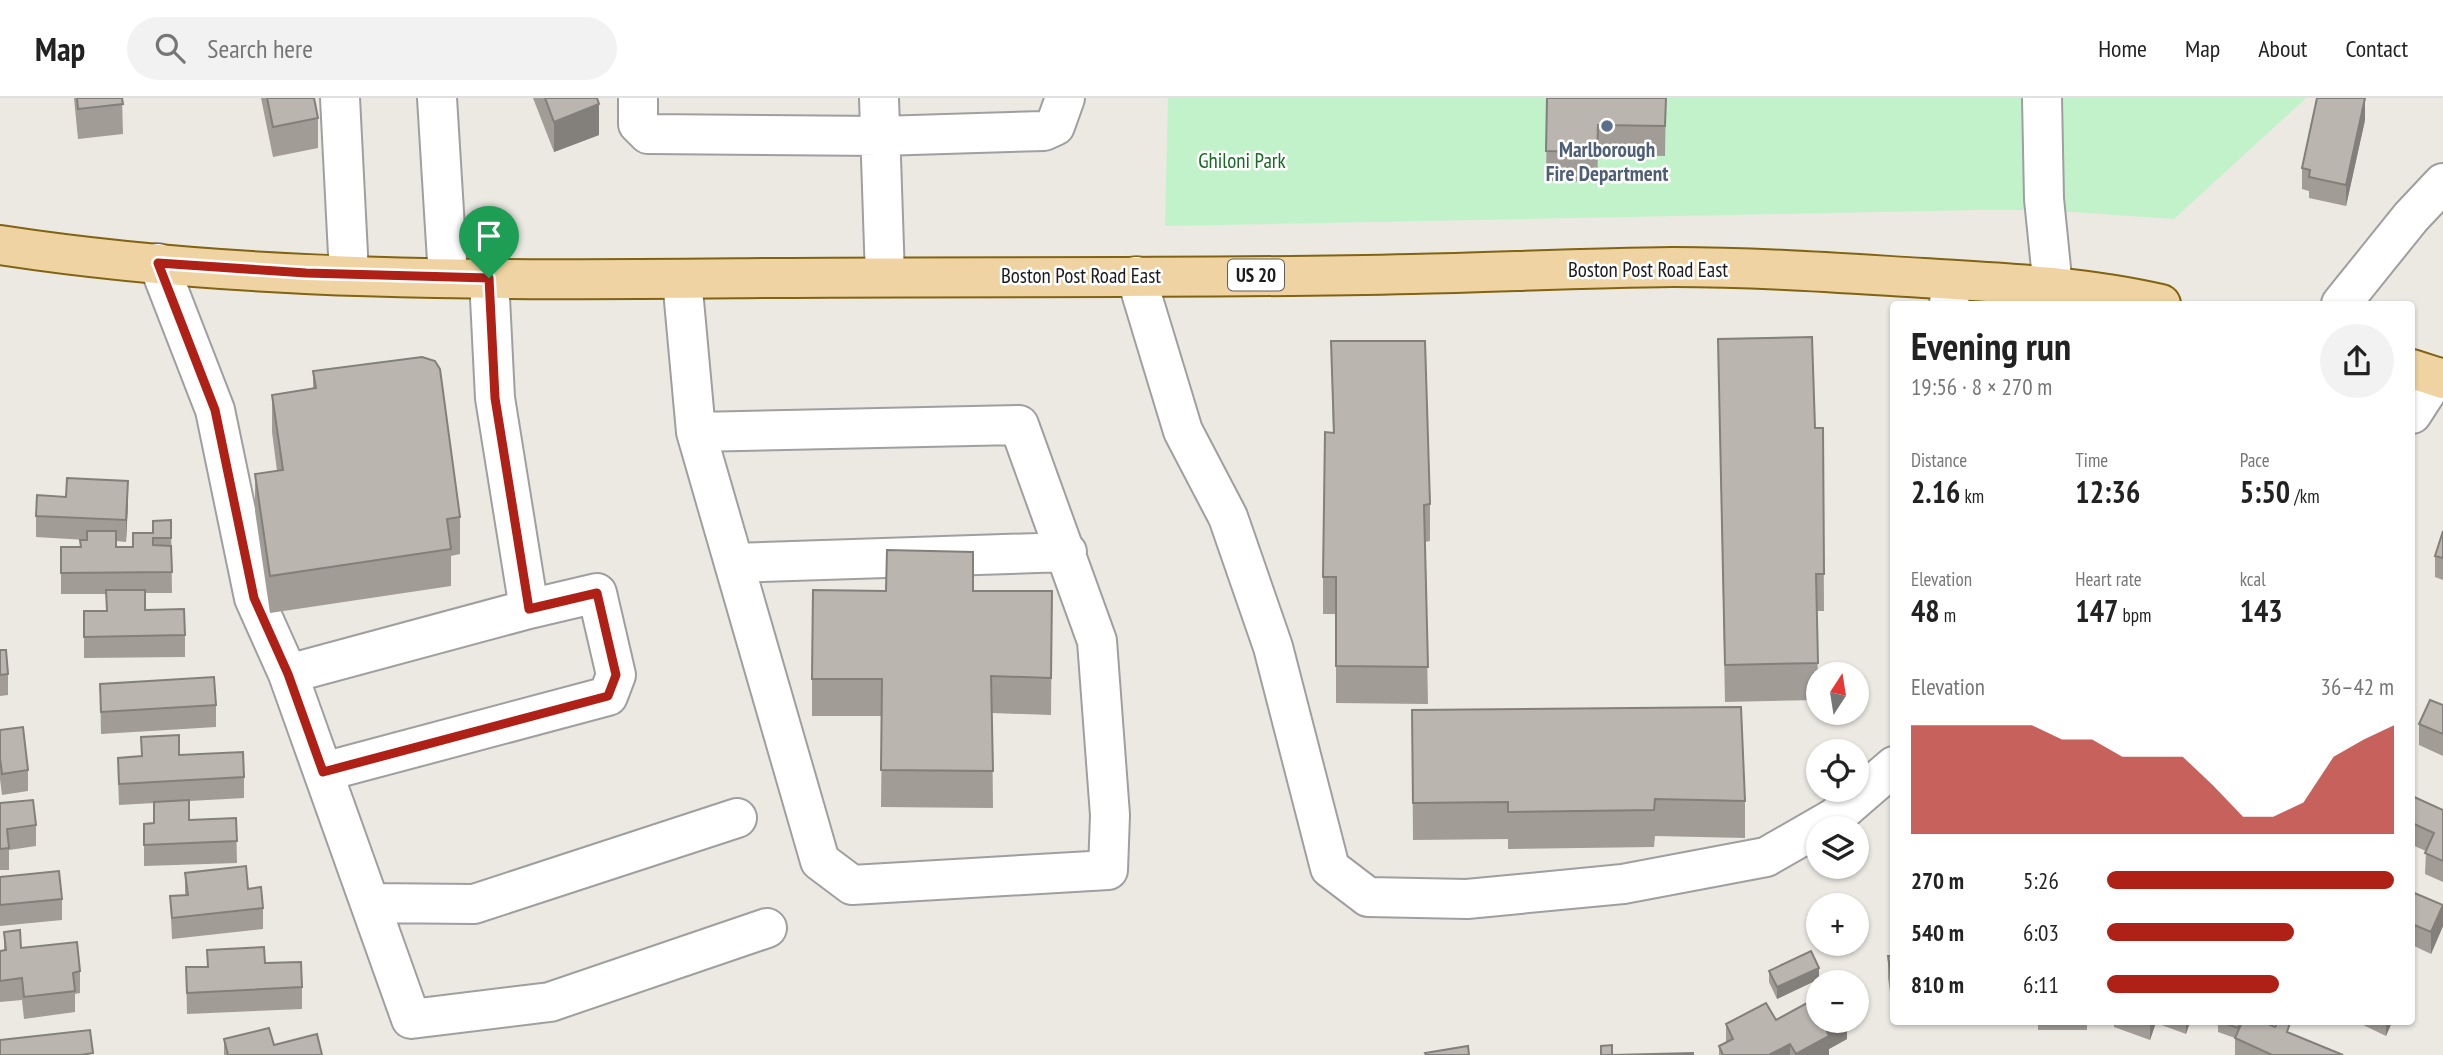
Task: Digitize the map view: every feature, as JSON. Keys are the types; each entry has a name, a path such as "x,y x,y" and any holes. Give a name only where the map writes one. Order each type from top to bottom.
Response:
{"main road":[{"name":"Boston Post Road East","path":"0,245 158,263 349,274 489,278 1403,274 1677,267 1768,270 1950,292 2053,288 2119,294 2148,301"}],"lane":[{"path":"340,98 349,274"},
{"path":"437,98 448,277"},
{"path":"638,98 638,124 648,134 880,136 1044,131 1055,126 1065,98"},
{"path":"879,98 885,277"},
{"path":"2042,98 2044,199 2053,288"},
{"path":"2343,301 2411,217 2443,183"},
{"path":"158,263 215,410 254,598 288,674 411,1019 550,1002 767,928"},
{"path":"1136,276 1183,431 1228,517 1273,647 1331,868 1368,897 1467,899 1597,887 1766,857 1833,818 1890,769"},
{"path":"489,278 495,398 529,609"},
{"path":"682,279 696,432 820,861 852,885 1108,870 1110,815 1097,641 1019,425 696,432"},
{"path":"2415,408 2430,375"},
{"path":"734,563 1067,552"},
{"path":"288,674 597,593 616,675 608,696 323,772"},
{"path":"370,904 474,904 737,818"}],"green space":[{"name":"Ghiloni Park","path":"1168,98 2306,98 2174,219 2043,210 1977,210 1165,226"}],"building":[{"path":"77,98 122,98 123,104 78,109"},
{"path":"267,98 314,98 318,118 273,127"},
{"path":"545,98 597,98 599,104 554,122"},
{"path":"1547,98 1666,98 1665,126 1598,125 1597,152 1546,151"},
{"path":"2317,98 2365,98 2346,185 2309,177 2310,170 2302,168"},
{"path":"1812,337 1815,428 1823,428 1824,574 1816,574 1818,662 1725,665 1718,339"},
{"path":"1331,341 1425,341 1430,504 1424,505 1428,667 1336,666 1336,577 1323,577 1325,432 1334,433"},
{"path":"422,357 435,361 440,369 460,517 447,519 451,549 270,576 255,474 283,470 272,395 316,388 313,371"},
{"path":"67,478 128,481 126,520 36,516 37,495 66,497"},
{"path":"171,520 171,538 153,538 153,545 171,546 172,572 61,573 61,547 81,547 80,540 87,540 87,531 116,531 116,547 133,547 133,533 153,533 153,521"},
{"path":"2443,531 2443,558 2435,556"},
{"path":"887,550 973,552 973,591 1052,591 1051,678 991,676 993,771 881,770 882,679 812,679 813,590 886,591"},
{"path":"106,590 145,590 145,610 184,609 185,635 84,637 84,611 107,611"},
{"path":"0,650 6,650 8,674 0,675"},
{"path":"214,677 216,705 101,712 100,684"},
{"path":"2430,700 2443,705 2443,734 2419,724"},
{"path":"1741,707 1745,801 1655,799 1654,810 1508,812 1508,802 1413,803 1412,710"},
{"path":"23,727 28,770 2,774 0,730"},
{"path":"179,735 179,755 243,752 244,777 119,784 118,758 142,756 141,737"},
{"path":"2415,797 2443,810 2443,861 2425,853 2434,833 2415,824"},
{"path":"33,800 36,825 7,829 9,848 0,849 0,803"},
{"path":"189,800 189,820 236,818 237,841 144,845 144,824 154,823 154,802"},
{"path":"246,866 248,889 261,887 263,908 172,918 170,896 188,895 185,873"},
{"path":"59,871 62,899 0,905 0,877"},
{"path":"2415,893 2443,905 2431,932 2415,925"},
{"path":"20,930 21,948 77,942 80,971 73,973 75,991 24,997 22,978 0,981 0,951 6,950 4,932"},
{"path":"264,947 265,963 301,962 302,987 187,993 186,967 208,967 207,950"},
{"path":"1806,953 1806,956 1813,956 1819,968 1806,970 1806,974 1777,987 1769,971"},
{"path":"1766,1003 1776,1020 1806,1004 1806,1033 1828,1033 1829,1036 1796,1054 1790,1044 1769,1055 1723,1055 1719,1046 1733,1039 1726,1024"},
{"path":"2241,1025 2289,1025 2287,1032 2343,1055 2272,1055 2235,1038"},
{"path":"269,1028 274,1045 317,1034 322,1055 228,1055 224,1039"},
{"path":"90,1030 93,1053 0,1055 0,1040"},
{"path":"1612,1045 1612,1055 1601,1055 1601,1046"},
{"path":"1468,1046 1469,1055 1425,1053"},
{"path":"1693,1053 1693,1055 1612,1055"}],"place":[{"name":"Marlborough Fire Department","path":"1607,126"}],"route":[{"path":"158,263 306,273 489,278 495,398 529,609 597,593 616,675 608,696 323,772 288,674 254,598 215,410 158,263"}]}
